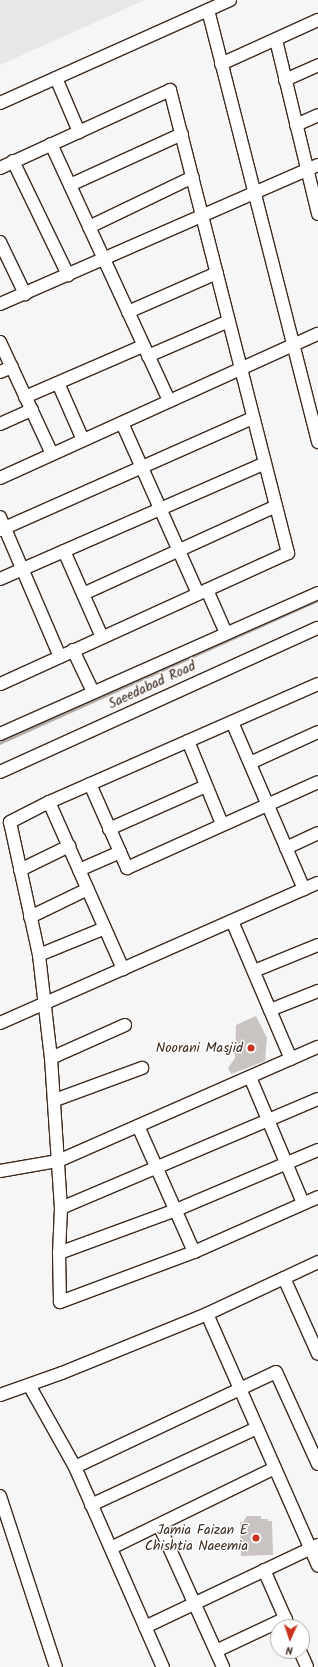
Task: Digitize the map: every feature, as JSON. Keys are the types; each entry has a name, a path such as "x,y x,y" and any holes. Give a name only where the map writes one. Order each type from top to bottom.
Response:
{"street":[{"path":"0,103 230,0"},
{"path":"208,10 318,442"},
{"path":"221,64 318,20"},
{"path":"276,40 296,125 313,168 318,214"},
{"path":"286,80 318,65"},
{"path":"56,78 79,132"},
{"path":"0,168 170,90 288,553 0,684"},
{"path":"296,125 318,115"},
{"path":"70,185 182,134"},
{"path":"52,144 169,401"},
{"path":"13,162 68,275"},
{"path":"0,304 313,168"},
{"path":"89,227 193,177"},
{"path":"0,242 25,294"},
{"path":"128,312 217,273"},
{"path":"25,397 58,383 229,321"},
{"path":"0,478 318,334"},
{"path":"0,342 52,454"},
{"path":"0,372 12,367"},
{"path":"58,383 83,440"},
{"path":"0,424 32,410"},
{"path":"60,656 2,525 142,467 253,418"},
{"path":"122,423 179,550 226,633"},
{"path":"0,579 265,463"},
{"path":"83,594 276,506"},
{"path":"64,551 102,637"},
{"name":"Saeedabad Road","path":"0,734 318,593"},
{"name":"Saeedabad Road","path":"0,772 318,628"},
{"path":"73,650 93,692"},
{"path":"318,684 49,802 10,822 39,955 51,1058 61,1208 59,1253 60,1302 194,1252 318,1197"},
{"path":"232,722 304,889"},
{"path":"250,763 318,732"},
{"path":"188,741 222,824"},
{"path":"90,784 126,868 318,782"},
{"path":"109,829 206,786"},
{"path":"49,802 123,969"},
{"path":"286,848 318,833"},
{"path":"20,870 69,846"},
{"path":"80,870 120,852"},
{"path":"0,1023 318,883"},
{"path":"30,917 88,889"},
{"path":"232,921 291,1059"},
{"path":"39,955 105,928"},
{"path":"254,971 318,945"},
{"path":"270,1010 318,991"},
{"path":"51,1058 125,1025"},
{"path":"0,1171 58,1161 318,1047"},
{"path":"55,1100 142,1068"},
{"path":"250,1077 303,1203"},
{"path":"61,1208 318,1099"},
{"path":"138,1126 194,1252"},
{"path":"59,1253 176,1210 318,1150"},
{"path":"0,1395 29,1385 207,1314 318,1262"},
{"path":"284,1278 318,1353"},
{"path":"207,1314 275,1468 314,1547 318,1566"},
{"path":"75,1467 276,1372 318,1464"},
{"path":"29,1385 75,1467 163,1667"},
{"path":"92,1505 257,1428"},
{"path":"110,1548 275,1468"},
{"path":"0,1496 56,1667"},
{"path":"159,1524 223,1667"},
{"path":"145,1627 314,1547"},
{"path":"264,1570 286,1619"},
{"path":"216,1651 270,1630"}],"shaded area":[{"path":"0,0 145,0 0,65"}],"building":[{"name":"Noorani Masjid","path":"256,1016 267,1038 265,1061 231,1074 228,1068 235,1058 236,1025"},
{"name":"Jamia Faizan E Chishtia Naeemia","path":"247,1516 261,1516 261,1519 268,1519 268,1521 272,1521 273,1555 241,1556 240,1522 243,1522"}],"waterway":[{"path":"0,743 318,600"}],"place":[{"name":"Noorani Masjid","path":"251,1048"},
{"name":"Jamia Faizan E Chishtia Naeemia","path":"256,1538"}]}
